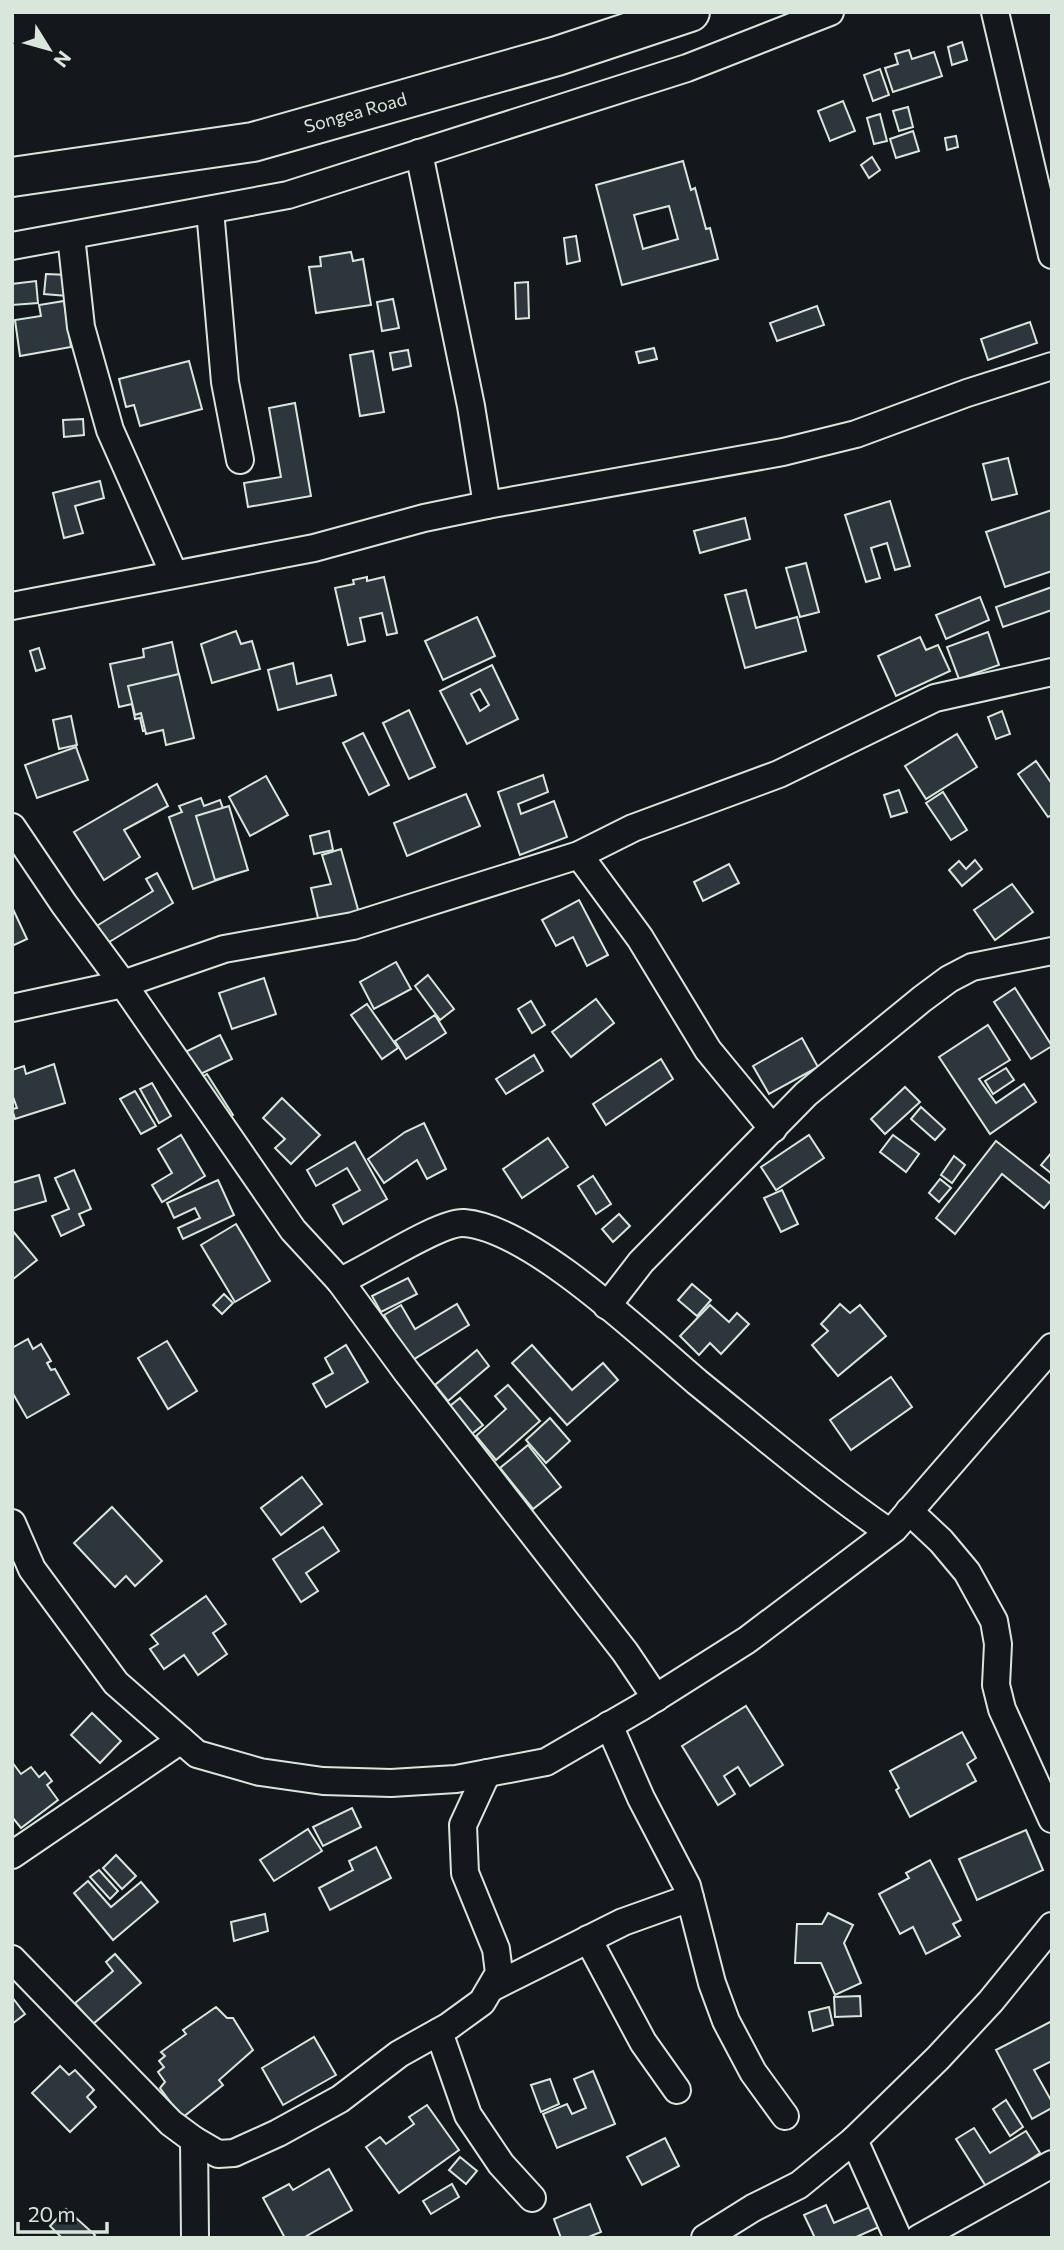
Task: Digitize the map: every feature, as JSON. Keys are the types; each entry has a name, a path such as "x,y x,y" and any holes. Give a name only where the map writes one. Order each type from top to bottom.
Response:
{"highway":[{"name":"Songea Road","path":"12,177 253,142 557,56 690,12"}],"street":[{"path":"12,246 288,195 687,68 831,12"},
{"path":"995,12 1052,255"},
{"path":"419,153 471,406 487,505"},
{"path":"210,210 225,382 240,460"},
{"path":"71,236 81,327 110,430 174,574"},
{"path":"12,607 314,548 487,505 783,452 856,434 967,393 1052,366"},
{"path":"12,1009 123,984 224,949 353,926 579,855 633,828 779,774 935,698 1052,672"},
{"path":"12,827 292,1230 340,1281 406,1371 625,1652 656,1698"},
{"path":"579,855 640,938 708,1050 772,1129"},
{"path":"607,1306 641,1262 806,1094 949,979 972,967 1052,951"},
{"path":"340,1281 429,1234 461,1223 491,1228 527,1247 607,1306 782,1452 844,1501 889,1532"},
{"path":"12,1523 32,1569 116,1683 197,1754 260,1772 323,1781 391,1783 456,1779 545,1762 656,1698 747,1640 889,1532 1052,1347"},
{"path":"909,1511 941,1541 967,1572 994,1621 998,1644 996,1685 1002,1709 1052,1819"},
{"path":"609,1726 641,1798 687,1886 712,1983 726,2021 753,2071 785,2116"},
{"path":"12,1855 181,1740"},
{"path":"12,1959 171,2123 218,2154 234,2152 278,2133 340,2099 399,2054 439,2032 482,2002 499,1973 496,1949 465,1873 463,1825 487,1773"},
{"path":"491,1987 623,1922 690,1898"},
{"path":"705,2238 742,2226 799,2185 854,2140 938,2058 991,2001 1052,1926"},
{"path":"588,1939 643,2042 677,2090"},
{"path":"439,2032 468,2115 501,2164 532,2198"},
{"path":"194,2140 195,2238"},
{"path":"854,2140 898,2238"},
{"path":"919,2238 1052,2164"}],"building":[{"path":"962,42 967,60 952,65 948,47"},
{"path":"909,50 912,59 934,52 942,76 893,92 885,68 898,64 895,54"},
{"path":"880,69 889,95 873,101 864,75"},
{"path":"843,101 855,131 830,141 818,111"},
{"path":"908,107 913,127 899,131 893,111"},
{"path":"880,114 887,141 874,144 867,118"},
{"path":"913,131 919,151 896,158 890,139"},
{"path":"956,136 958,147 947,150 945,138"},
{"path":"872,157 880,170 869,178 861,165"},
{"path":"683,161 691,190 695,188 706,229 710,228 718,259 622,285 596,185","holes":["669,206 678,239 643,249 634,215"]},
{"path":"576,236 580,261 567,264 564,238"},
{"path":"351,252 353,261 363,259 371,305 316,313 309,267 321,266 320,257"},
{"path":"46,274 69,275 67,296 44,294"},
{"path":"36,281 38,303 12,305 12,284"},
{"path":"528,282 529,318 516,319 515,283"},
{"path":"393,299 399,328 382,331 377,302"},
{"path":"64,301 71,347 20,356 15,320 41,316 39,305"},
{"path":"817,306 824,325 777,341 770,323"},
{"path":"1030,322 1037,343 988,360 981,339"},
{"path":"654,348 657,359 639,363 636,352"},
{"path":"408,350 411,366 393,370 390,353"},
{"path":"373,351 384,412 360,416 350,355"},
{"path":"189,361 202,409 140,426 134,405 126,407 119,379"},
{"path":"295,403 311,496 248,507 244,483 281,477 269,408"},
{"path":"83,419 84,435 64,437 63,420"},
{"path":"1008,458 1017,494 992,500 983,464"},
{"path":"100,481 104,498 75,506 83,533 64,538 53,493"},
{"path":"890,501 910,566 895,570 887,543 871,548 880,578 866,582 845,515"},
{"path":"1052,510 1052,571 1005,587 986,532"},
{"path":"745,518 750,539 700,553 694,531"},
{"path":"806,563 819,612 800,617 786,568"},
{"path":"367,577 367,581 384,577 397,633 387,635 382,613 360,618 365,641 348,645 335,588 354,584 353,580"},
{"path":"1052,587 1052,610 1003,627 996,607"},
{"path":"746,590 756,628 797,617 806,651 745,668 725,595"},
{"path":"980,597 989,620 946,639 936,615"},
{"path":"477,617 495,656 443,680 425,641"},
{"path":"236,631 241,644 252,641 260,669 212,683 201,644"},
{"path":"988,632 999,665 959,679 947,647"},
{"path":"920,637 926,650 938,645 950,671 896,696 878,656"},
{"path":"172,642 186,709 175,711 178,724 143,731 140,718 135,719 132,704 119,707 110,664 144,657 143,649"},
{"path":"39,648 45,668 36,671 30,651"},
{"path":"293,663 297,684 331,675 336,695 278,710 268,670"},
{"path":"492,665 518,719 467,744 440,691","holes":["480,689 489,705 480,711 471,694"]},
{"path":"179,674 194,738 166,745 163,730 146,734 141,713 135,715 128,686"},
{"path":"409,710 435,767 409,779 383,723"},
{"path":"1002,711 1010,734 996,739 988,717"},
{"path":"71,716 77,745 59,749 53,720"},
{"path":"363,733 389,785 369,795 343,743"},
{"path":"957,734 977,767 926,799 905,766"},
{"path":"76,747 88,780 37,798 25,765"},
{"path":"1036,761 1052,784 1052,815 1048,817 1018,774"},
{"path":"543,775 548,792 518,804 521,814 554,801 567,837 520,855 498,792"},
{"path":"266,776 288,815 250,836 229,797"},
{"path":"157,784 168,806 124,830 140,857 104,880 74,832"},
{"path":"899,790 907,812 891,817 884,795"},
{"path":"943,792 967,830 951,840 926,803"},
{"path":"466,794 480,826 407,856 394,823"},
{"path":"201,798 204,806 220,800 245,870 193,889 169,817 182,812 179,806"},
{"path":"229,806 248,870 215,880 196,816"},
{"path":"329,831 333,850 314,854 310,836"},
{"path":"341,849 359,913 319,922 311,888 331,884 322,855"},
{"path":"975,860 982,869 962,886 949,870 959,861 966,869"},
{"path":"729,864 739,883 703,901 694,882"},
{"path":"157,873 173,903 106,944 95,927 153,891 146,879"},
{"path":"1012,884 1033,912 995,940 974,910"},
{"path":"579,900 608,955 587,966 573,937 556,946 542,920"},
{"path":"12,907 27,939 12,946"},
{"path":"396,962 411,989 374,1009 360,982"},
{"path":"428,975 454,1009 440,1020 415,986"},
{"path":"264,978 276,1014 232,1029 219,993"},
{"path":"1015,988 1052,1046 1031,1059 994,1002"},
{"path":"596,999 614,1023 571,1057 552,1032"},
{"path":"531,1001 545,1025 532,1033 518,1009"},
{"path":"367,1004 398,1048 382,1059 351,1015"},
{"path":"435,1015 446,1033 406,1059 395,1041"},
{"path":"988,1025 1010,1060 979,1079 996,1103 1024,1084 1036,1102 990,1134 939,1057"},
{"path":"220,1035 232,1059 188,1080 177,1056"},
{"path":"802,1038 818,1067 769,1094 753,1066"},
{"path":"534,1055 543,1071 506,1094 496,1079"},
{"path":"661,1059 673,1079 606,1125 593,1104"},
{"path":"54,1064 65,1103 15,1119 12,1109 17,1108 12,1094 12,1070 24,1066 26,1074"},
{"path":"1006,1068 1014,1080 993,1094 985,1081"},
{"path":"207,1074 233,1115 212,1129 186,1087"},
{"path":"152,1083 171,1116 159,1123 140,1089"},
{"path":"905,1087 920,1102 885,1134 871,1119"},
{"path":"135,1091 156,1126 141,1134 120,1099"},
{"path":"282,1098 320,1135 291,1164 275,1148 285,1139 263,1118"},
{"path":"921,1107 945,1129 935,1140 911,1119"},
{"path":"424,1123 446,1169 427,1179 417,1160 384,1183 368,1159 405,1132"},
{"path":"181,1135 205,1176 162,1202 152,1185 172,1173 158,1149"},
{"path":"809,1135 824,1158 776,1190 761,1167"},
{"path":"893,1135 919,1154 906,1172 880,1152"},
{"path":"548,1138 568,1167 522,1198 503,1169"},
{"path":"996,1141 1052,1185 1052,1199 1044,1208 1002,1174 955,1234 936,1218"},
{"path":"355,1142 387,1199 343,1224 333,1205 360,1190 347,1168 316,1186 307,1170"},
{"path":"1052,1152 1052,1174 1041,1165"},
{"path":"954,1156 965,1165 952,1183 941,1175"},
{"path":"74,1170 91,1209 79,1214 84,1225 61,1236 52,1216 69,1209 55,1178"},
{"path":"39,1175 46,1201 12,1211 12,1183"},
{"path":"593,1176 611,1204 596,1214 578,1186"},
{"path":"940,1179 951,1188 939,1202 929,1193"},
{"path":"218,1180 234,1215 183,1239 178,1228 200,1218 195,1208 174,1218 167,1203"},
{"path":"782,1190 798,1224 781,1232 764,1198"},
{"path":"619,1214 630,1226 613,1242 602,1229"},
{"path":"236,1224 270,1281 235,1302 201,1245"},
{"path":"12,1230 37,1260 12,1280"},
{"path":"408,1278 417,1294 381,1312 372,1296"},
{"path":"692,1284 711,1300 697,1316 678,1300"},
{"path":"224,1294 233,1303 222,1314 213,1305"},
{"path":"457,1304 469,1325 411,1361 384,1315 401,1305 415,1329"},
{"path":"840,1304 850,1313 860,1305 886,1336 838,1376 812,1345 828,1331 821,1324"},
{"path":"710,1305 729,1322 737,1313 749,1324 721,1354 710,1343 699,1355 680,1336"},
{"path":"28,1339 33,1349 41,1344 51,1361 47,1363 51,1370 55,1369 69,1394 27,1418 12,1392 12,1348"},
{"path":"167,1341 197,1391 168,1409 138,1358"},
{"path":"346,1345 368,1382 326,1407 313,1384 333,1373 325,1358"},
{"path":"532,1345 572,1390 603,1363 618,1380 567,1425 512,1363"},
{"path":"477,1350 489,1366 448,1401 435,1385"},
{"path":"891,1377 912,1407 851,1450 830,1420"},
{"path":"508,1385 540,1421 496,1460 476,1436 506,1409 495,1396"},
{"path":"460,1398 483,1425 468,1437 445,1410"},
{"path":"550,1418 570,1441 546,1463 526,1440"},
{"path":"528,1445 561,1487 533,1509 500,1468"},
{"path":"302,1477 322,1504 281,1535 261,1508"},
{"path":"112,1507 162,1561 135,1586 126,1576 115,1587 74,1543"},
{"path":"323,1527 339,1551 306,1573 318,1591 301,1602 273,1559"},
{"path":"206,1596 226,1624 213,1633 227,1654 198,1675 184,1655 164,1669 150,1649 158,1644 151,1635"},
{"path":"746,1706 783,1765 750,1786 738,1767 724,1776 735,1794 718,1805 682,1746"},
{"path":"92,1713 121,1741 100,1763 71,1735"},
{"path":"962,1732 976,1758 967,1764 976,1781 910,1817 890,1771"},
{"path":"12,1762 21,1774 31,1767 39,1777 45,1772 52,1781 47,1785 58,1800 21,1828 12,1817"},
{"path":"352,1808 361,1827 323,1846 313,1827"},
{"path":"308,1829 322,1851 274,1881 260,1860"},
{"path":"1026,1830 1043,1870 977,1900 959,1859"},
{"path":"376,1847 391,1878 330,1910 319,1888 353,1870 349,1861"},
{"path":"116,1855 136,1876 122,1889 103,1868"},
{"path":"930,1860 961,1920 953,1924 960,1936 926,1954 913,1927 900,1934 879,1894 909,1878 906,1873"},
{"path":"99,1870 118,1891 110,1899 90,1877"},
{"path":"88,1881 111,1907 141,1882 158,1902 113,1940 74,1893"},
{"path":"828,1913 853,1925 844,1943 861,1983 835,1995 821,1963 795,1963 797,1924 822,1924"},
{"path":"265,1914 268,1931 234,1941 231,1922"},
{"path":"115,1954 141,1983 93,2024 75,2003 113,1971 106,1962"},
{"path":"860,1996 861,2016 835,2017 834,1997"},
{"path":"12,1997 25,2014 12,2024"},
{"path":"216,2007 227,2018 233,2018 253,2050 219,2080 223,2085 182,2118 160,2088 165,2082 158,2072 164,2067 159,2061 165,2056 161,2052 186,2034 183,2030"},
{"path":"829,2007 833,2025 813,2031 809,2012"},
{"path":"1052,2021 1052,2061 1034,2070 1052,2102 1052,2108 1032,2119 996,2050"},
{"path":"314,2037 336,2075 283,2105 262,2068"},
{"path":"60,2066 69,2075 75,2070 94,2090 87,2097 96,2107 70,2132 32,2093"},
{"path":"593,2071 615,2124 557,2148 543,2114 567,2104 572,2114 586,2108 574,2079"},
{"path":"550,2079 559,2104 541,2112 531,2085"},
{"path":"1006,2100 1023,2127 1010,2136 993,2109"},
{"path":"427,2105 459,2150 399,2193 366,2147 380,2137 386,2144 414,2124 409,2117"},
{"path":"974,2128 990,2153 1026,2131 1040,2153 987,2188 956,2139"},
{"path":"665,2138 679,2166 642,2185 627,2157"},
{"path":"460,2157 477,2171 466,2184 449,2170"},
{"path":"329,2169 352,2210 303,2238 285,2238 263,2198 289,2184 293,2190"},
{"path":"452,2184 459,2197 431,2214 423,2201"},
{"path":"590,2204 601,2232 586,2238 561,2238 554,2219"},
{"path":"826,2205 834,2223 872,2206 881,2226 854,2238 815,2238 804,2215"},
{"path":"66,2209 95,2235 92,2238 62,2238 50,2226"}]}
